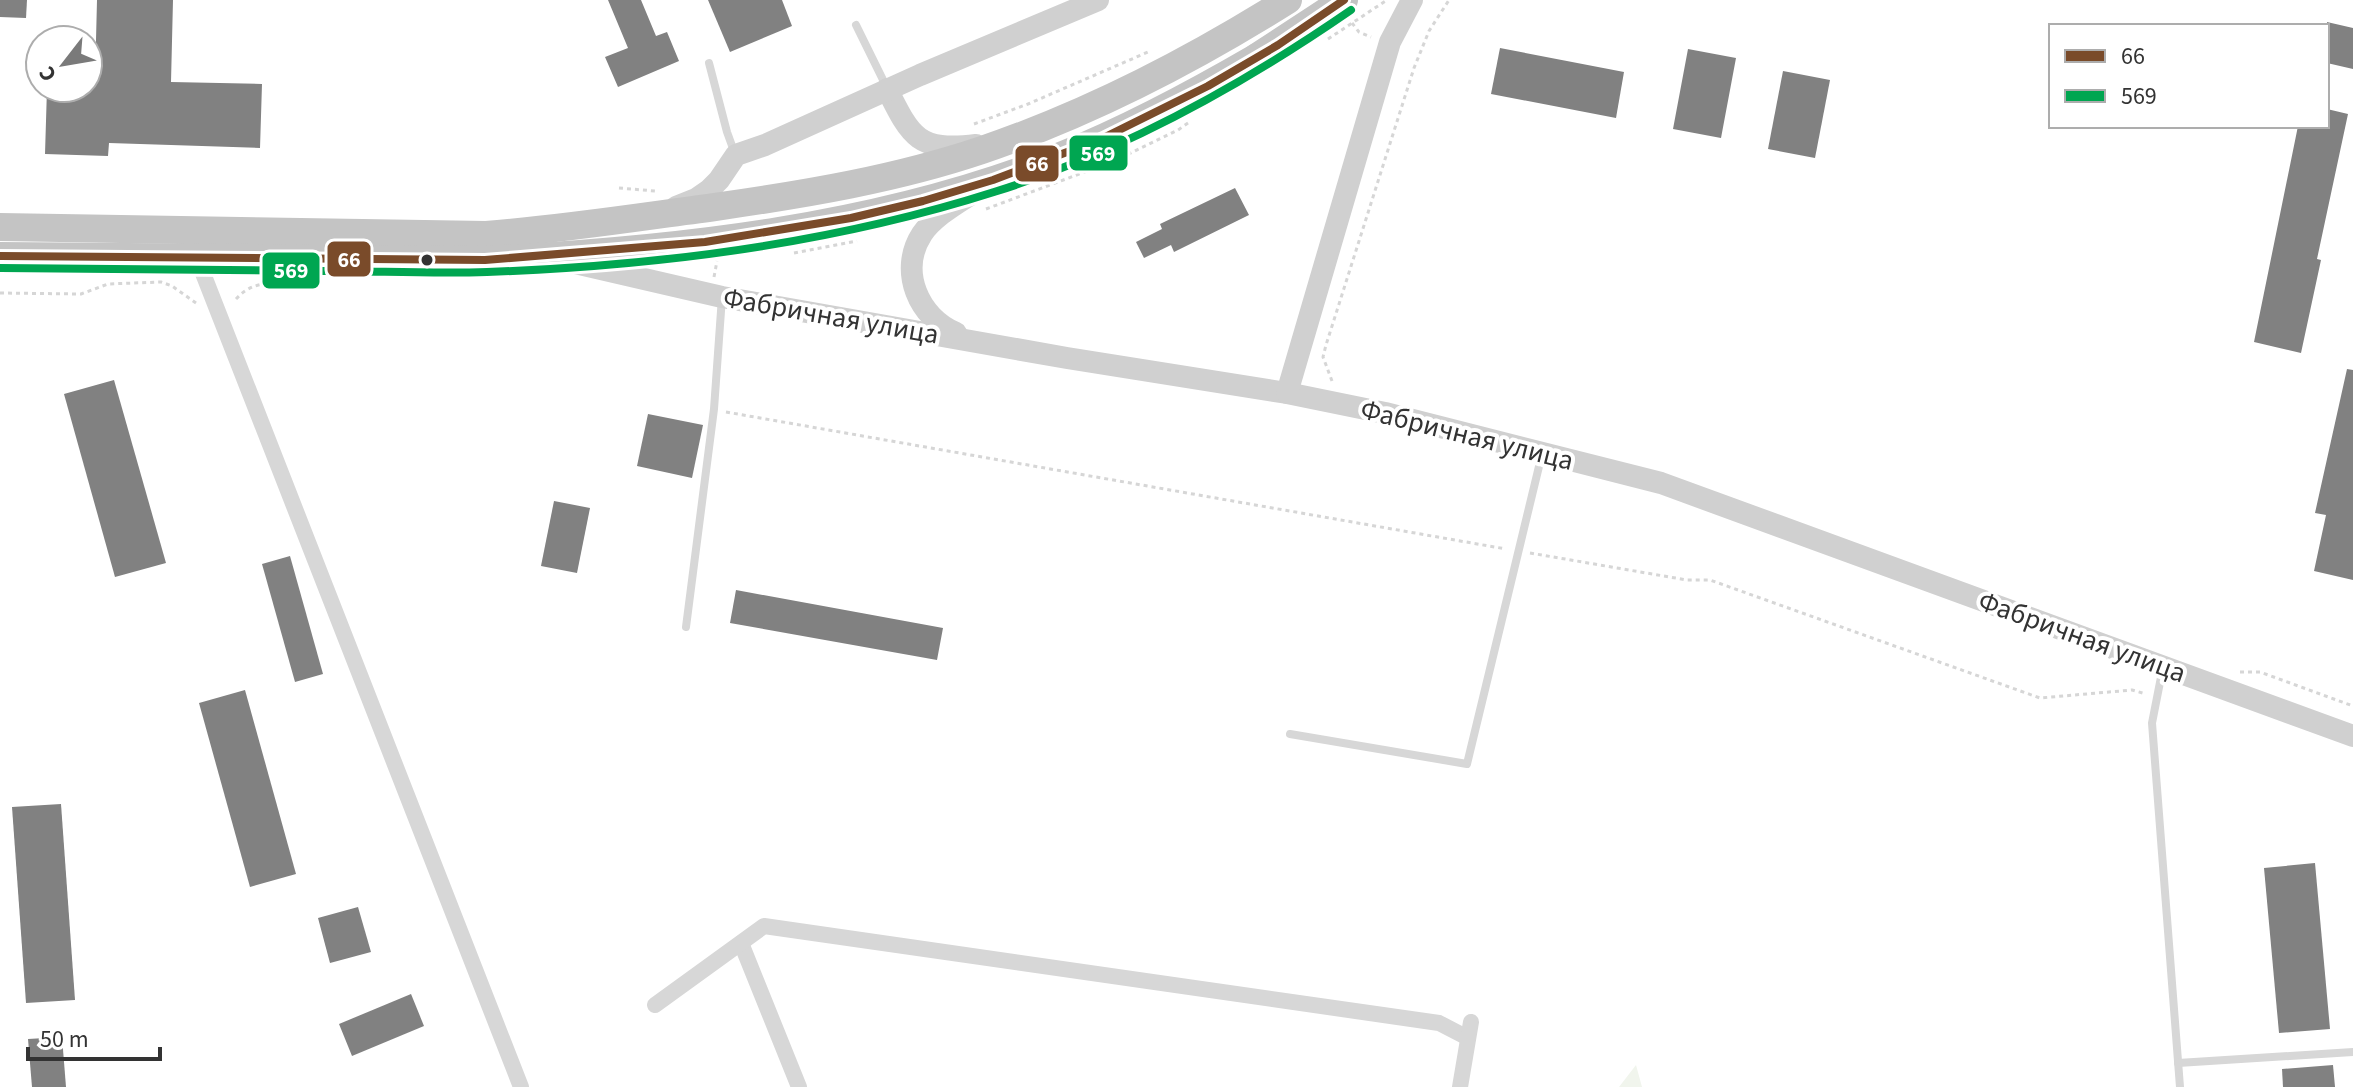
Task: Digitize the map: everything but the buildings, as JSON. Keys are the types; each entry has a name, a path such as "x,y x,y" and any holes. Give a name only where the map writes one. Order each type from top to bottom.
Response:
{"highway":[{"path":"0,227 486,235 775,199 918,168 1003,142 1071,116 1137,86 1288,0"},
{"path":"0,256 485,260 548,257 780,231 912,203 1063,155 1152,114 1257,57 1344,0"}],"street":[{"path":"652,216 696,199 709,190 736,155 1098,0"},
{"path":"1287,393 1390,42 1412,0"},
{"path":"887,89 909,130 927,144 966,147 1003,142"},
{"path":"975,342 945,329 931,318 916,293 912,268 922,234 937,219 996,178"},
{"name":"Фабричная улица","path":"548,257 975,342 1287,393 1661,483 2353,736"},
{"path":"197,258 521,1087"},
{"path":"655,1005 764,926 1439,1023 1470,1030 1460,1087"},
{"path":"741,943 799,1087"}],"lane":[{"path":"856,25 887,89"},
{"path":"709,63 736,155"},
{"path":"686,627 714,409 717,290"},
{"path":"1290,734 1467,764 1543,453"},
{"path":"2163,667 2152,723 2180,1087"},
{"path":"2178,1063 2353,1052"}],"path":[{"path":"1353,407 1355,396 1336,386 1329,378 1323,357 1414,68 1429,31 1449,0"},
{"path":"966,126 1043,98 1154,50"},
{"path":"976,213 1114,161 1190,122"},
{"path":"717,290 718,253"},
{"path":"0,293 81,294 108,284 161,282 191,298 200,308"},
{"path":"714,409 1518,551 1687,580 1710,580 2040,698 2132,690 2157,698"},
{"path":"2230,672 2260,672 2353,706"}],"shaded area":[{"path":"1636,1065 1642,1087 1619,1087"}],"transit line":[{"name":"66","path":"0,256 485,260 705,242 851,218 993,180 1099,140 1208,86 1278,45 1344,0"},
{"name":"569","path":"0,268 487,272 679,258 807,239 870,226 994,192 1088,157 1134,137 1223,90 1351,10"}]}
